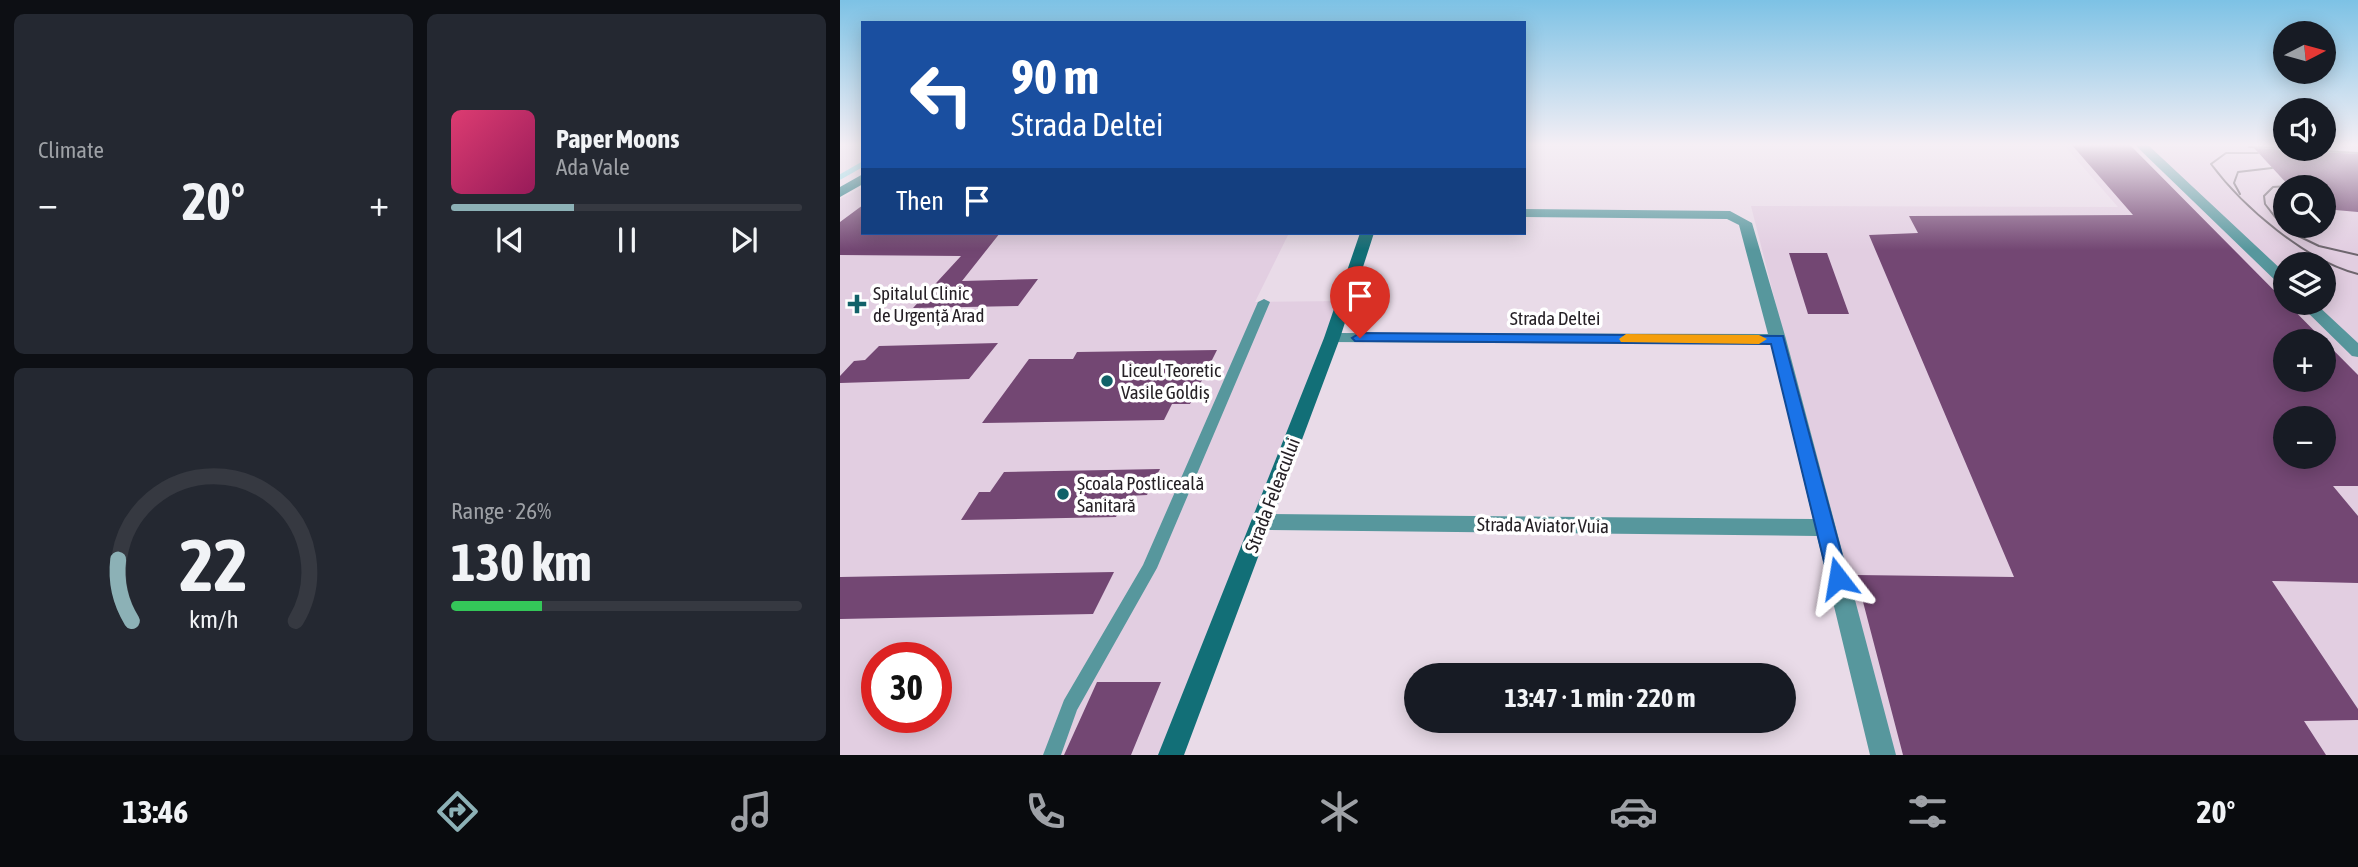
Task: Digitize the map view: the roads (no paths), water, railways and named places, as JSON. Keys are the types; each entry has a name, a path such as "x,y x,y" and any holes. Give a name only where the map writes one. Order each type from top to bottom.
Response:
{"street":[{"path":"840,192 861,179"},
{"path":"2177,179 2273,271"},
{"path":"1526,213 1730,215 1745,223 1778,339 1883,755"},
{"name":"Strada Feleacului","path":"1171,755 1332,338 1366,235"},
{"path":"2319,315 2358,352"},
{"name":"Strada Deltei","path":"1332,338 1778,339"},
{"name":"Strada Aviator Vuia","path":"1261,522 1825,527"}],"lane":[{"path":"1052,755 1070,706 1149,568 1264,302"}],"tram line":[{"path":"2223,179 2258,214 2297,245 2338,267 2358,274"},
{"path":"2235,179 2234,183 2240,194"},
{"path":"2273,187 2264,196 2265,204 2273,214"},
{"path":"2302,238 2319,246 2358,255"}],"place":[{"name":"Spitalul Clinic de Urgență Arad","path":"857,304"},
{"name":"Liceul Teoretic Vasile Goldiș","path":"1107,381"},
{"name":"Școala Postliceală Sanitară","path":"1063,494"}]}
